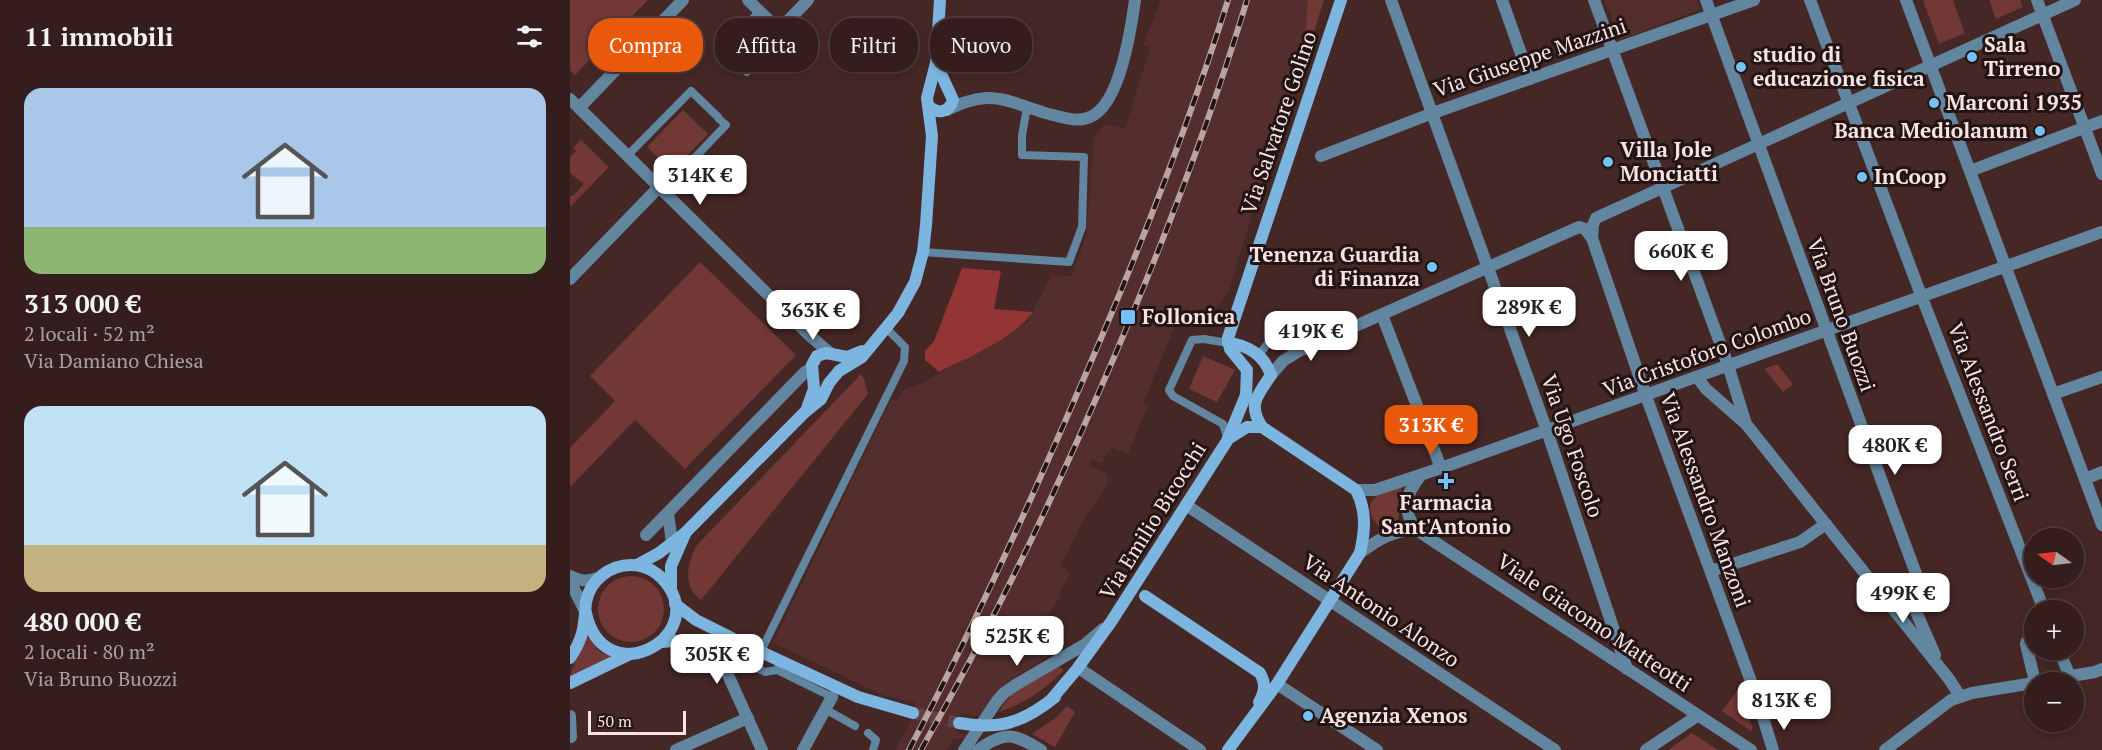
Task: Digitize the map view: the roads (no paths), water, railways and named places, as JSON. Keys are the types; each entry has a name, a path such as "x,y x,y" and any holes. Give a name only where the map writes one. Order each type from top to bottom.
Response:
{"street":[{"path":"637,565 659,553 685,533 821,399 839,363 574,104 683,0"},
{"path":"748,0 779,30 808,0"},
{"path":"939,18 940,0"},
{"path":"928,100 934,111 946,110 968,101 988,98 1071,119 1080,120 1097,113 1103,106 1121,68 1130,37 1136,0"},
{"name":"Via Salvatore Golino","path":"1233,344 1232,327 1341,0"},
{"name":"Via Ugo Foscolo","path":"1391,0 1547,431 1628,669"},
{"path":"1502,0 1530,79"},
{"path":"1594,0 1728,366 1746,424"},
{"name":"Via Bruno Buozzi","path":"1706,0 1921,587 1920,596 1913,605"},
{"name":"Via Giuseppe Mazzini","path":"1321,156 1754,0"},
{"name":"Via Alessandro Serri","path":"1810,0 1848,105 2040,600"},
{"path":"1906,0 2102,525"},
{"path":"2037,0 2102,174"},
{"path":"1592,238 1596,219 2075,0"},
{"path":"813,368 822,380 856,362 898,313 912,288 923,252 932,136 928,100 934,72"},
{"path":"932,136 953,100 940,72"},
{"path":"928,100 936,86 948,88"},
{"path":"1970,171 2102,121"},
{"path":"570,279 661,189"},
{"path":"1228,750 1276,684 1360,553 1364,535 1365,519 1361,500 1356,490 1262,427 1254,413 1254,408 1256,399 1271,375 1286,359 1323,341 1579,227 1585,229 1592,238"},
{"name":"Via Cristoforo Colombo","path":"1356,490 1375,490 1421,475 2102,232"},
{"name":"Via Alessandro Manzoni","path":"1592,238 1773,750"},
{"path":"1382,315 1441,468"},
{"path":"806,412 813,395 809,335"},
{"path":"1233,344 1259,355 1265,361 1271,375 1260,378 1248,372 1244,364 1232,353 1233,344"},
{"path":"646,535 805,372 813,368 820,354 852,356 867,348"},
{"name":"Via Emilio Bicocchi","path":"1050,701 1111,622 1227,441 1246,395 1248,372"},
{"path":"1697,377 1706,389 1746,424 1960,696"},
{"path":"2053,394 2102,377"},
{"path":"1227,441 1243,428 1262,427"},
{"path":"2085,478 2102,472"},
{"path":"1360,553 1386,535 1416,528 1407,511 1406,501 1408,492 1421,475"},
{"name":"Via Antonio Alonzo","path":"1186,505 1555,750"},
{"path":"668,513 672,543"},
{"path":"1711,571 1800,542 1826,524"},
{"name":"Viale Giacomo Matteotti","path":"1416,528 1751,750"},
{"path":"570,682 630,654 652,649 670,631 675,604 669,576 685,533"},
{"path":"570,576 587,582 622,565 637,565 651,569 671,590"},
{"path":"1144,569 1141,586 1145,596"},
{"path":"598,578 590,589 586,601 588,625 604,646 616,652 630,654"},
{"path":"570,581 586,614 580,641 570,658"},
{"path":"1124,602 1135,596 1145,596 1260,673 1264,690 1250,718"},
{"path":"675,604 696,620 761,651 779,665 858,697 913,713"},
{"path":"1889,604 1904,609 1913,605 1943,672"},
{"path":"964,750 997,701 1017,684 1084,645 1111,622"},
{"name":"Via Emilio Bicocchi","path":"959,723 986,727 1002,726 1025,717 1050,701 1083,671 1111,622"},
{"path":"661,642 676,639 746,645"},
{"path":"717,642 718,653 762,750"},
{"path":"1260,673 1272,673 1291,659"},
{"path":"2084,674 2102,669"},
{"path":"1083,671 1200,750"},
{"path":"1276,684 1377,750"},
{"path":"1885,750 1941,706 1960,696 2024,685"},
{"path":"802,750 832,697"},
{"path":"1646,750 1697,716"},
{"path":"570,717 571,736 577,750"},
{"path":"676,750 748,718"},
{"path":"978,750 998,738 1017,736 1041,750"}],"lane":[{"path":"753,18 760,11"},
{"path":"627,156 691,91 726,125 661,189"},
{"path":"923,252 1070,262 1082,227 1084,158 1022,155 1022,136 1027,107"},
{"path":"1301,323 1314,318 1323,341"},
{"path":"761,651 904,362 905,347 886,328"},
{"path":"1259,355 1275,334 1287,329"},
{"path":"1227,441 1223,424 1173,396 1169,390 1192,340 1204,339 1233,344"},
{"path":"746,645 746,663 765,672 779,665 832,697"},
{"path":"825,709 855,726"},
{"path":"868,733 876,740 873,750"}],"tunnel":[{"path":"913,713 959,723"}],"railway":[{"path":"909,750 993,582 1092,360 1174,156 1228,0"},
{"path":"921,750 1016,570 1102,385 1180,195 1247,0"}],"place":[{"name":"Sala Tirreno","path":"1972,57"},
{"name":"studio di educazione fisica","path":"1741,67"},
{"name":"Marconi 1935","path":"1934,103"},
{"name":"Banca Mediolanum","path":"2040,131"},
{"name":"Villa Jole Monciatti","path":"1608,162"},
{"name":"InCoop","path":"1862,177"},
{"name":"Tenenza Guardia di Finanza","path":"1432,267"},
{"name":"Follonica","path":"1128,317"},
{"name":"Farmacia Sant'Antonio","path":"1446,481"},
{"name":"Agenzia Xenos","path":"1308,716"}]}
